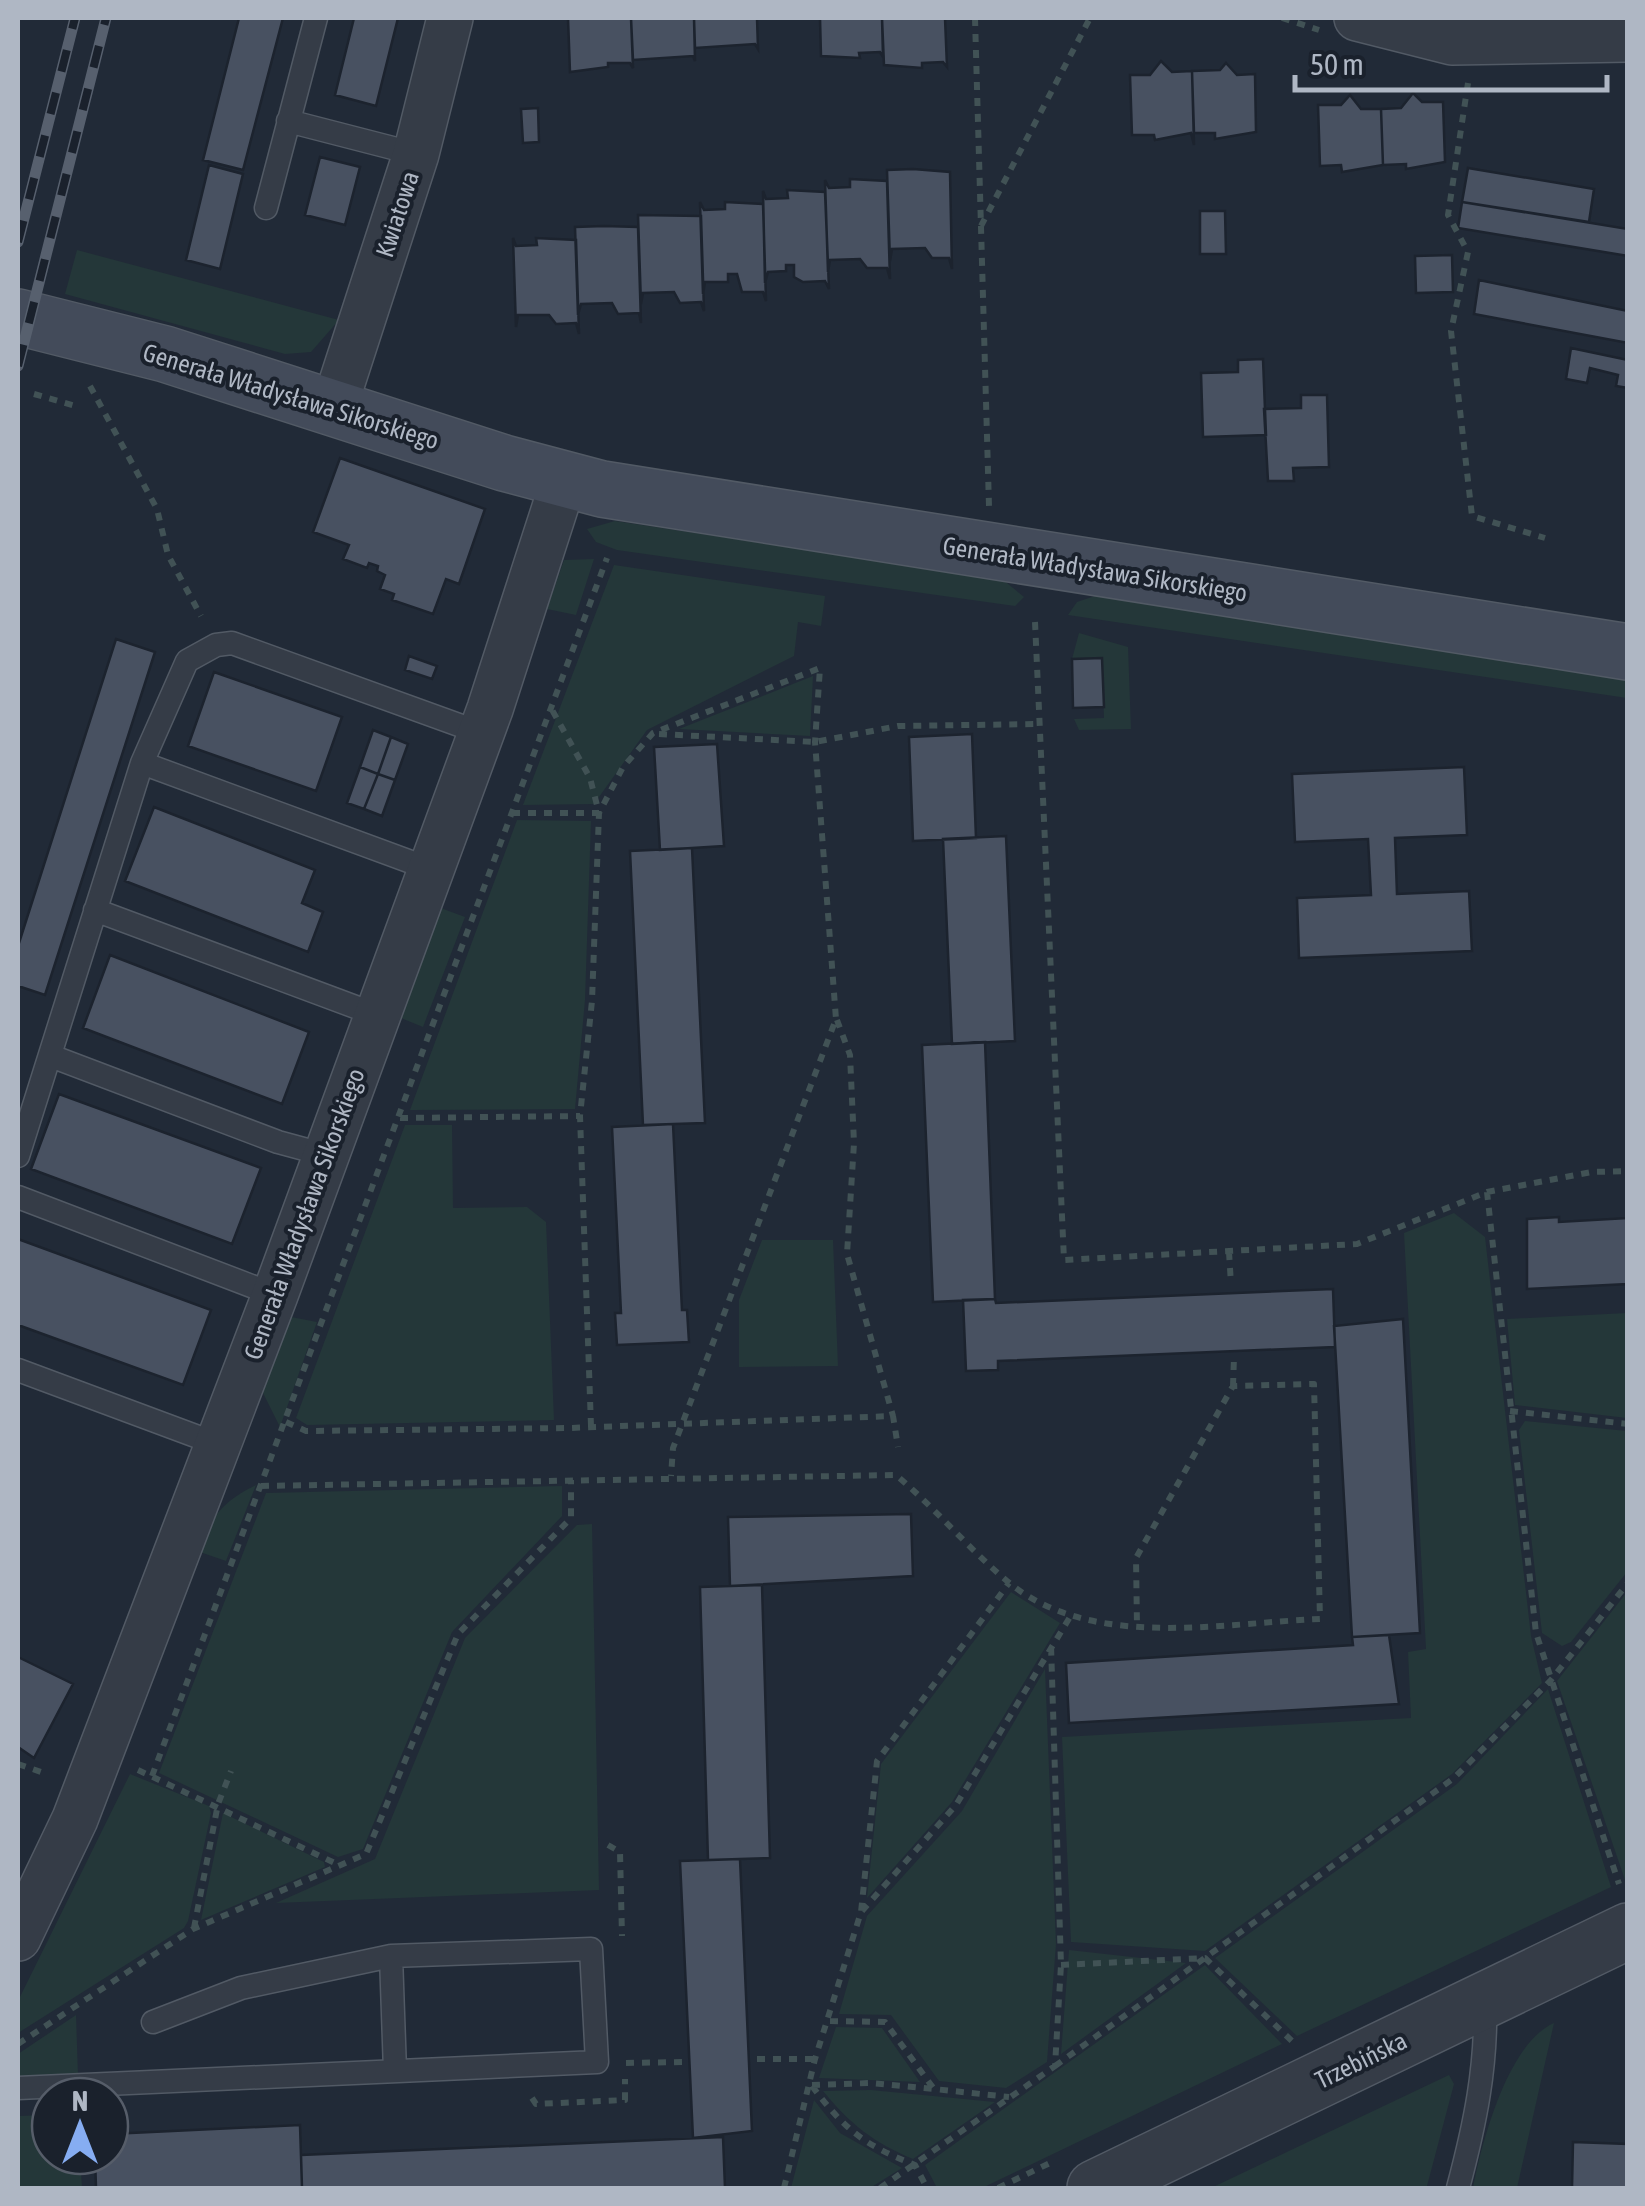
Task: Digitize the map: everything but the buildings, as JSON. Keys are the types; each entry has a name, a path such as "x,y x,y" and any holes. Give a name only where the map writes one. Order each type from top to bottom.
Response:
{"main road":[{"name":"Generała Władysława Sikorskiego","path":"18,317 164,354 564,480 698,507 1628,652"}],"street":[{"name":"Kwiatowa","path":"334,407 416,154 450,18"},
{"path":"1357,18 1452,42 1628,38"},
{"name":"Generała Władysława Sikorskiego","path":"18,1938 75,1819 275,1295 481,733 564,480"},
{"name":"Trzebińska","path":"1108,2186 1484,2000 1624,1910"}],"lane":[{"path":"266,208 316,18"},
{"path":"288,120 416,154"},
{"path":"18,1156 142,763 187,661 216,644 232,643 481,733"},
{"path":"142,763 430,868"},
{"path":"95,910 377,1015"},
{"path":"51,1056 278,1142 326,1155"},
{"path":"18,1197 275,1295"},
{"path":"18,1370 218,1444"},
{"path":"18,2088 597,2062 592,1949 392,1956 241,1988 153,2022"},
{"path":"392,1956 396,2072"},
{"path":"1458,2188 1480,2107 1486,2056 1484,2000"}],"path":[{"path":"970,503 989,506 976,18"},
{"path":"980,227 1090,18"},
{"path":"1471,65 1448,215 1468,252 1450,330 1472,516 1545,538"},
{"path":"84,377 118,429 157,508 168,555 216,644"},
{"path":"34,394 80,407"},
{"path":"152,1776 607,558"},
{"path":"1035,622 1064,1260 1357,1244 1487,1192 1592,1172 1628,1172"},
{"path":"599,813 623,767 653,733 820,668 815,742 836,1018 850,1055 854,1144 847,1254 893,1416 898,1447"},
{"path":"551,708 590,778 599,813 592,1001 580,1116 592,1426"},
{"path":"653,733 815,742 898,726 1041,724"},
{"path":"512,814 599,813"},
{"path":"671,1476 672,1448 836,1018"},
{"path":"400,1118 580,1116"},
{"path":"1487,1192 1536,1633 1624,1910"},
{"path":"1230,1252 1231,1284"},
{"path":"1137,1626 1136,1558 1232,1386 1234,1357"},
{"path":"262,1486 896,1475 1009,1583 1070,1617 1137,1626 1320,1619 1314,1384 1232,1386"},
{"path":"1510,1412 1628,1424"},
{"path":"286,1422 306,1431 893,1416"},
{"path":"18,2044 193,1929 366,1854 458,1634 571,1518 571,1480"},
{"path":"784,2188 815,2059 861,1912 876,1761 1009,1583"},
{"path":"880,2188 1454,1778 1550,1680 1628,1583"},
{"path":"861,1912 956,1805 1070,1617"},
{"path":"1050,1645 1061,1965 1054,2066"},
{"path":"125,1764 218,1804 340,1866"},
{"path":"193,1929 218,1804 232,1772"},
{"path":"1061,1965 1205,1958 1294,2043"},
{"path":"830,2021 885,2022 934,2089"},
{"path":"757,2059 815,2059"},
{"path":"625,2063 683,2062"},
{"path":"811,2086 871,2083 1009,2096"},
{"path":"811,2086 844,2129 878,2150 915,2165 927,2188"}],"shaded area":[{"path":"77,250 339,320 311,352 285,354 65,294"},
{"path":"615,521 1002,579 1024,597 1015,606 617,550 596,542 587,529"},
{"path":"594,559 576,615 547,609 564,560"},
{"path":"614,565 825,596 821,626 798,622 794,656 647,730 594,804 523,805"},
{"path":"1095,596 1626,678 1627,698 1068,615 1077,602"},
{"path":"1079,633 1128,647 1131,729 1079,730 1074,719 1104,718 1102,659 1072,659"},
{"path":"813,676 810,736 679,729"},
{"path":"517,820 591,821 585,1000 575,1109 410,1110"},
{"path":"438,907 465,917 423,1027 396,1016"},
{"path":"405,1125 452,1125 453,1208 527,1207 546,1222 554,1420 307,1425 296,1418"},
{"path":"1454,1213 1485,1237 1531,1636 1542,1683 1452,1774 1205,1951 1071,1942 1062,1737 1411,1718 1408,1652 1426,1649 1404,1233"},
{"path":"762,1240 833,1240 838,1366 739,1367 739,1300"},
{"path":"1627,1313 1627,1418 1515,1405 1507,1319"},
{"path":"286,1316 317,1322 280,1427 263,1393"},
{"path":"1525,1421 1627,1431 1627,1572 1571,1642 1562,1646 1542,1633 1519,1430"},
{"path":"256,1485 226,1561 197,1551 219,1511"},
{"path":"562,1486 562,1516 452,1632 363,1849 338,1857 159,1773 266,1493"},
{"path":"592,1524 599,1890 276,1903 375,1859 465,1638 577,1525"},
{"path":"1011,1592 1060,1623 952,1802 867,1898 881,1764"},
{"path":"1627,1592 1628,1878 1625,1880 1557,1681"},
{"path":"1045,1669 1056,1944 1047,2062 1006,2088 939,2081 891,2015 839,2014 867,1916 962,1811"},
{"path":"1548,1689 1611,1887 1297,2036 1215,1958 1457,1784"},
{"path":"130,1774 209,1806 211,1813 188,1921 184,1928 18,2033 18,2001"},
{"path":"223,1813 324,1862 325,1867 201,1920"},
{"path":"1069,1950 1186,1963 1061,2054"},
{"path":"1205,1965 1282,2044 982,2188 937,2188 925,2165"},
{"path":"76,2015 78,2075 18,2079 18,2054"},
{"path":"1554,2023 1517,2188 1473,2188 1490,2120 1511,2072 1523,2051"},
{"path":"836,2027 882,2028 920,2082 819,2078"},
{"path":"1449,2075 1454,2084 1427,2186 1211,2188"},
{"path":"871,2090 995,2102 913,2159 864,2131 823,2091"},
{"path":"814,2100 840,2133 902,2168 870,2188 791,2188"},
{"path":"18,2116 30,2116 30,2176 81,2176 82,2188 18,2188"}],"railway":[{"path":"18,242 75,18"},
{"path":"18,366 106,18"}]}
